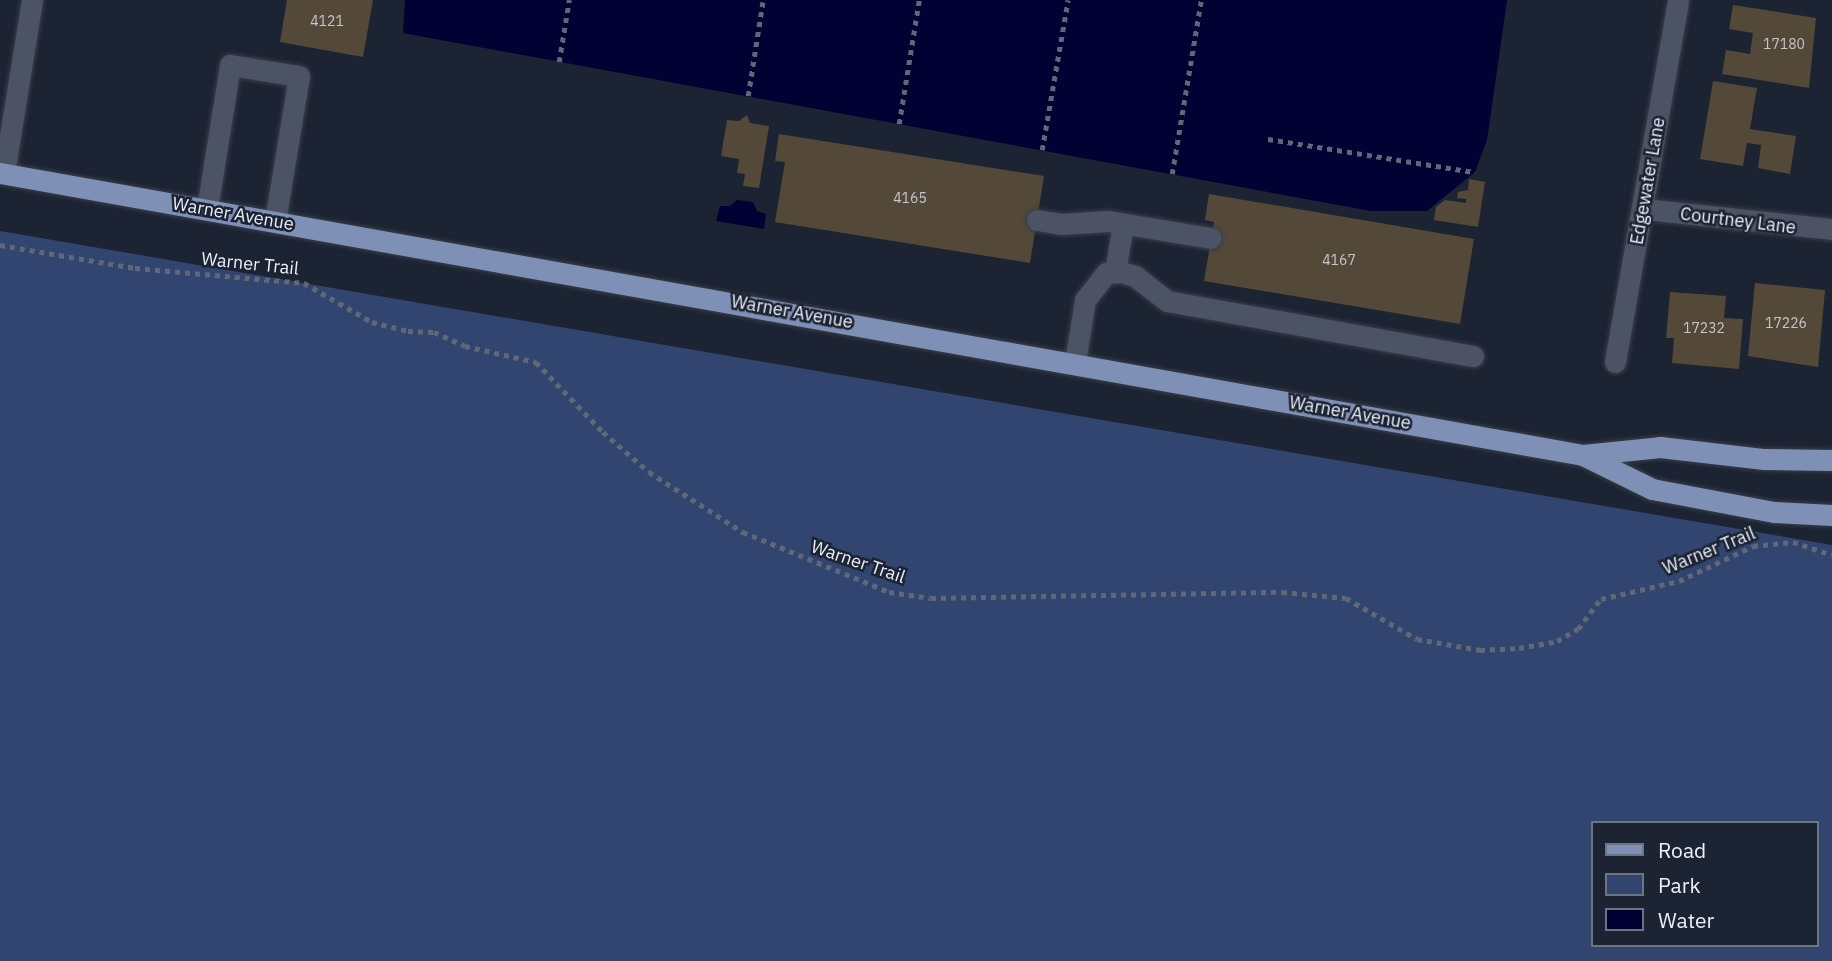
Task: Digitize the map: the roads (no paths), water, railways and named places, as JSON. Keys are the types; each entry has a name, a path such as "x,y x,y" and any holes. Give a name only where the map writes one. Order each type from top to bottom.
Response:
{"main road":[{"name":"Warner Avenue","path":"2,173 1075,362 1583,455 1652,489 1774,512 1832,515"},
{"name":"Warner Avenue","path":"1583,455 1660,446 1763,459 1832,460"}],"street":[{"path":"2,173 7,99 32,0"},
{"name":"Edgewater Lane","path":"1615,362 1645,209 1678,0"},
{"path":"207,209 230,65 299,76 275,221"},
{"name":"Courtney Lane","path":"1645,209 1832,229"},
{"path":"1037,220 1123,224 1211,239"},
{"path":"1115,272 1123,224"},
{"path":"1075,362 1086,300 1093,285 1106,273 1115,272 1135,276 1167,302 1473,356"}],"water":[{"path":"405,0 1507,0 1487,140 1475,172 1427,211 1371,211 403,33"},
{"path":"737,200 753,202 757,211 766,214 764,229 716,221 720,206 730,206"}]}
